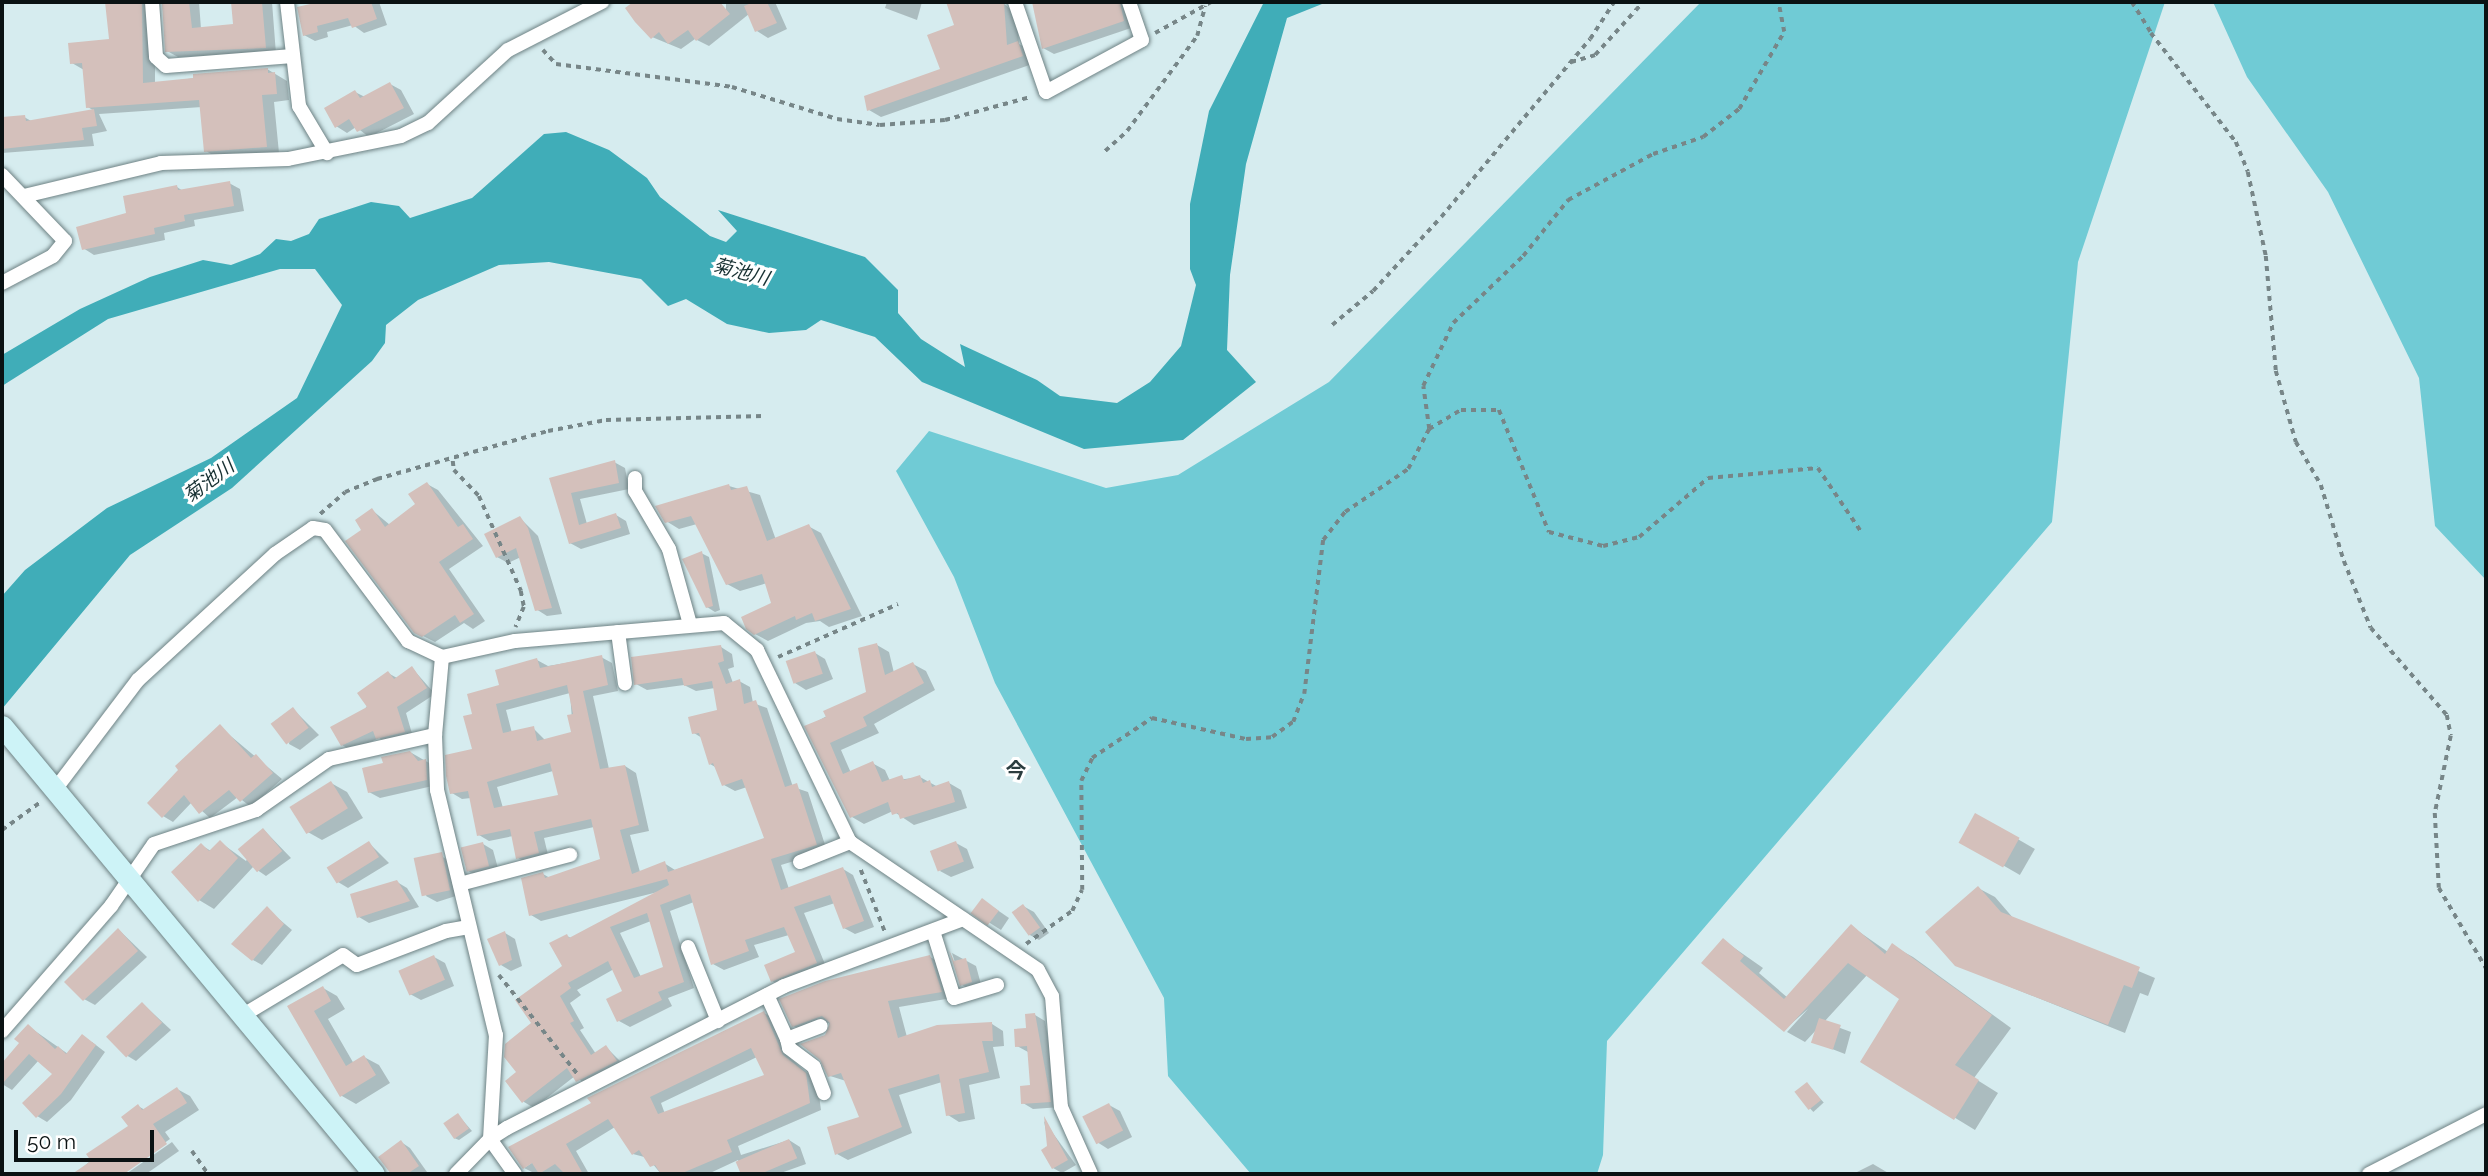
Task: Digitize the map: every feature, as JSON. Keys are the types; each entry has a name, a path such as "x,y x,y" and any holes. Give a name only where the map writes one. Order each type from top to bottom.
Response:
{"street":[{"path":"152,2 156,57 166,66 293,56"},
{"path":"286,2 299,106 327,153"},
{"path":"24,196 161,163 327,153 401,136 428,123 494,60 602,2"},
{"path":"1015,2 1046,92 1142,40 1133,3"},
{"path":"2,175 65,241 53,256 2,284"},
{"path":"635,478 635,491 669,549 690,624"},
{"path":"54,790 138,680 275,554 313,528 325,530 408,641 442,657 514,641 690,624 716,623 732,628 757,650 850,842 1017,953 1038,970 1052,996 1060,1107 1091,1174"},
{"path":"618,632 625,684"},
{"path":"442,657 435,735 437,790 496,1035 490,1139 515,1174"},
{"path":"2,726 240,1017 374,1174"},
{"path":"2,1031 32,1002 154,844 256,810 328,759 435,735"},
{"path":"800,863 850,842"},
{"path":"460,884 570,855"},
{"path":"456,1174 490,1139 767,995 963,919"},
{"path":"240,1017 343,955 357,965 446,931 469,927"},
{"path":"933,931 954,998 998,985"},
{"path":"688,947 718,1021"},
{"path":"767,995 789,1048 814,1067 824,1093"},
{"path":"787,1039 821,1026"},
{"path":"2369,1174 2486,1114"}],"path":[{"path":"1142,40 1211,2"},
{"path":"1332,325 1373,292 1441,217 1569,63 1614,2"},
{"path":"1569,63 1595,55 1643,2"},
{"path":"1429,429 1423,386 1452,323 1523,256 1568,200 1653,154 1703,137 1739,109 1784,32 1777,2"},
{"path":"2132,2 2151,33 2235,142 2248,172 2266,256 2276,371 2296,442 2321,485 2344,561 2371,628 2447,715 2451,736 2435,813 2439,888 2486,968"},
{"path":"1105,151 1127,131 1197,36 1205,6"},
{"path":"534,37 556,64 732,87 837,119 880,125 945,120 1046,92"},
{"path":"1017,953 1072,911 1082,890 1081,781 1092,758 1152,718 1246,739 1272,737 1293,722 1304,694 1323,540 1345,512 1408,469 1429,429 1461,410 1499,410 1549,532 1603,546 1639,537 1708,478 1818,468 1862,533"},
{"path":"313,528 324,507 345,492 548,431 606,419 763,416"},
{"path":"453,461 454,470 479,496 521,591 524,607 514,641"},
{"path":"764,665 898,604"},
{"path":"2,830 54,790"},
{"path":"850,842 891,947"},
{"path":"482,970 495,969 587,1088"},
{"path":"192,1151 208,1174"}],"shaded area":[{"path":"1701,2 2165,2 2078,262 2052,522 1607,1041 1603,1155 1597,1174 1251,1174 1168,1076 1164,998 995,683 954,577 896,471 929,431 1106,488 1178,475 1329,382"},
{"path":"2213,2 2486,2 2486,580 2435,526 2419,378 2328,192 2247,77"}],"water":[{"name":"菊池川","path":"1264,2 1327,2 1287,18 1246,164 1230,275 1227,350 1256,382 1183,440 1084,449 922,382 875,337 821,320 806,330 769,333 727,324 686,299 668,306 641,279 549,262 499,265 418,300 386,325 385,343 372,361 232,488 130,555 2,709 2,596 25,570 107,508 211,458 297,398 342,305 315,269 280,269 108,319 2,386 2,355 80,309 150,277 203,260 231,265 260,254 276,239 291,241 309,234 319,219 371,202 399,206 410,218 472,198 544,134 566,132 609,150 647,178 660,197 710,236 726,242 737,231 718,210 865,257 898,290 898,313 921,339 965,367 960,344 1037,380 1060,396 1117,403 1150,382 1181,346 1196,285 1190,269 1190,204 1209,111"}],"building":[{"path":"105,2 142,2 143,83 193,78 193,74 268,68 268,73 275,72 277,94 262,95 267,147 204,152 199,100 86,108 82,63 70,64 68,43 109,39"},
{"path":"162,2 189,2 192,28 233,24 231,2 262,2 266,48 165,52"},
{"path":"319,2 371,2 377,19 352,28 348,18 317,26 318,32 303,36 297,7"},
{"path":"633,2 720,2 730,14 696,41 688,30 668,44 659,32 651,39 635,22 625,8"},
{"path":"754,2 767,2 777,23 755,32 744,6"},
{"path":"946,2 1004,2 1007,45 1018,41 1023,56 867,111 864,96 940,69 927,35 954,25"},
{"path":"1032,2 1120,2 1124,21 1042,49"},
{"path":"390,82 404,108 357,132 349,119 335,128 324,108 355,90 360,98"},
{"path":"94,109 97,126 82,128 84,140 2,149 2,117 25,115 26,121"},
{"path":"230,181 234,206 184,215 185,221 154,228 155,234 82,250 76,227 126,213 123,196 177,185 178,190"},
{"path":"615,460 619,483 571,493 579,525 616,513 621,528 569,544 549,478"},
{"path":"427,482 458,527 463,524 473,539 439,562 474,614 460,623 455,615 422,637 414,633 345,541 361,530 355,520 372,508 385,527 415,504 408,494"},
{"path":"729,484 731,490 747,486 767,541 809,524 851,609 815,621 812,613 796,620 795,616 754,635 746,629 741,617 771,603 762,574 726,585 691,516 665,523 655,506"},
{"path":"520,516 528,528 552,608 535,611 516,548 496,558 484,534"},
{"path":"702,551 713,606 706,608 682,559"},
{"path":"877,643 885,675 913,662 924,683 863,717 867,726 830,743 843,774 873,761 882,782 902,775 904,780 920,775 923,783 930,780 932,787 949,781 955,802 900,819 898,813 892,815 888,802 850,818 804,726 826,717 823,711 866,692 858,648"},
{"path":"721,645 724,661 718,663 726,684 740,679 744,704 756,700 785,787 797,783 817,845 771,859 781,890 843,867 864,921 843,929 830,895 794,907 817,963 771,982 764,965 795,952 784,927 745,940 749,951 711,965 690,894 660,905 684,982 658,992 662,1000 617,1022 606,999 622,991 608,961 568,983 571,988 560,996 574,1021 570,1023 591,1055 606,1045 617,1061 576,1082 567,1068 522,1103 505,1081 516,1072 504,1057 505,1044 531,1023 515,1000 562,966 549,943 567,934 569,938 669,885 667,879 529,916 521,878 543,872 545,878 600,859 591,819 534,832 539,853 516,859 510,829 477,836 468,791 450,794 446,776 445,755 472,749 463,716 472,714 467,694 499,685 495,670 537,658 540,668 602,655 608,685 583,691 600,769 625,765 639,825 620,830 632,874 665,861 668,872 764,838 742,779 722,786 713,763 709,765 699,733 692,734 688,717 717,710 712,681 684,686 682,678 634,685 631,657","holes":["567,685 573,714 567,715 571,732 537,741 534,726 503,733 496,704","550,763 558,795 494,808 487,782","647,913 663,967 634,978 610,927"]},
{"path":"815,651 823,674 794,684 786,661"},
{"path":"412,666 427,688 397,707 405,732 376,739 373,731 341,746 330,727 367,707 357,693 388,671 394,679"},
{"path":"293,707 309,728 286,745 271,724"},
{"path":"220,724 251,758 256,754 273,773 240,802 229,790 199,814 184,795 162,818 147,803 178,770 175,766"},
{"path":"410,751 418,761 426,759 427,780 368,793 362,768 383,763 381,757"},
{"path":"331,781 348,808 306,834 289,807"},
{"path":"1975,813 2020,838 2003,867 1959,843"},
{"path":"263,828 282,851 257,872 238,849"},
{"path":"220,840 238,858 198,902 171,872 201,843 209,851"},
{"path":"369,841 379,857 337,884 327,867"},
{"path":"956,841 964,862 938,872 930,851"},
{"path":"483,842 489,866 467,872 461,848"},
{"path":"442,852 450,890 422,896 414,858"},
{"path":"397,880 410,901 357,918 350,894"},
{"path":"1978,886 2001,912 2140,967 2132,988 2124,985 2108,1025 1955,966 1925,932"},
{"path":"982,898 999,911 987,926 971,913"},
{"path":"1023,904 1040,927 1029,936 1012,912"},
{"path":"267,906 284,924 252,961 231,944"},
{"path":"1851,924 1885,954 1892,943 1992,1015 1955,1065 1979,1080 1954,1120 1860,1062 1899,999 1848,963 1784,1032 1701,963 1723,938 1744,956 1740,961 1784,999"},
{"path":"118,928 138,951 83,1001 64,982"},
{"path":"505,931 512,960 499,966 487,939"},
{"path":"949,950 954,961 966,958 972,982 960,986"},
{"path":"434,955 445,980 409,996 398,971"},
{"path":"930,955 942,992 888,1001 898,1038 937,1025 992,1022 993,1041 982,1041 989,1072 959,1079 965,1113 946,1116 939,1074 888,1089 902,1127 835,1155 827,1127 859,1117 841,1073 828,1077 820,1060 800,1044 825,1035 830,1023 822,1016 792,1027 779,999 825,981"},
{"path":"323,986 331,1001 314,1011 346,1066 364,1055 376,1075 340,1097 287,1006"},
{"path":"142,1002 162,1023 126,1058 106,1037"},
{"path":"764,1011 783,1055 806,1073 810,1103 727,1140 732,1152 680,1174 661,1174 655,1165 650,1167 639,1150 632,1155 608,1119 566,1144 583,1174 565,1174 555,1164 539,1174 532,1163 523,1169 508,1147 591,1103 587,1098","holes":["751,1048 764,1075 658,1114 650,1097"]},
{"path":"1035,1013 1051,1102 1021,1104 1020,1086 1030,1085 1027,1046 1015,1047 1014,1029 1026,1028 1025,1014"},
{"path":"1819,1018 1841,1025 1833,1050 1811,1043"},
{"path":"28,1024 55,1049 58,1046 66,1054 82,1034 96,1045 61,1094 36,1118 22,1103 52,1074 29,1054 2,1084 2,1063 19,1043 14,1039"},
{"path":"1807,1082 1821,1100 1809,1110 1794,1092"},
{"path":"177,1087 187,1103 153,1124 167,1144 124,1174 72,1174 91,1161 86,1154 128,1126 121,1117 138,1104 142,1110"},
{"path":"1109,1103 1123,1131 1096,1144 1082,1117"},
{"path":"458,1113 469,1129 454,1139 443,1123"},
{"path":"1044,1116 1068,1160 1052,1169 1041,1150 1047,1146"},
{"path":"789,1139 797,1158 760,1174 741,1174 736,1162"},
{"path":"401,1140 419,1166 407,1174 391,1174 378,1157"}],"district":[{"name":"今","path":"1016,771"}]}
